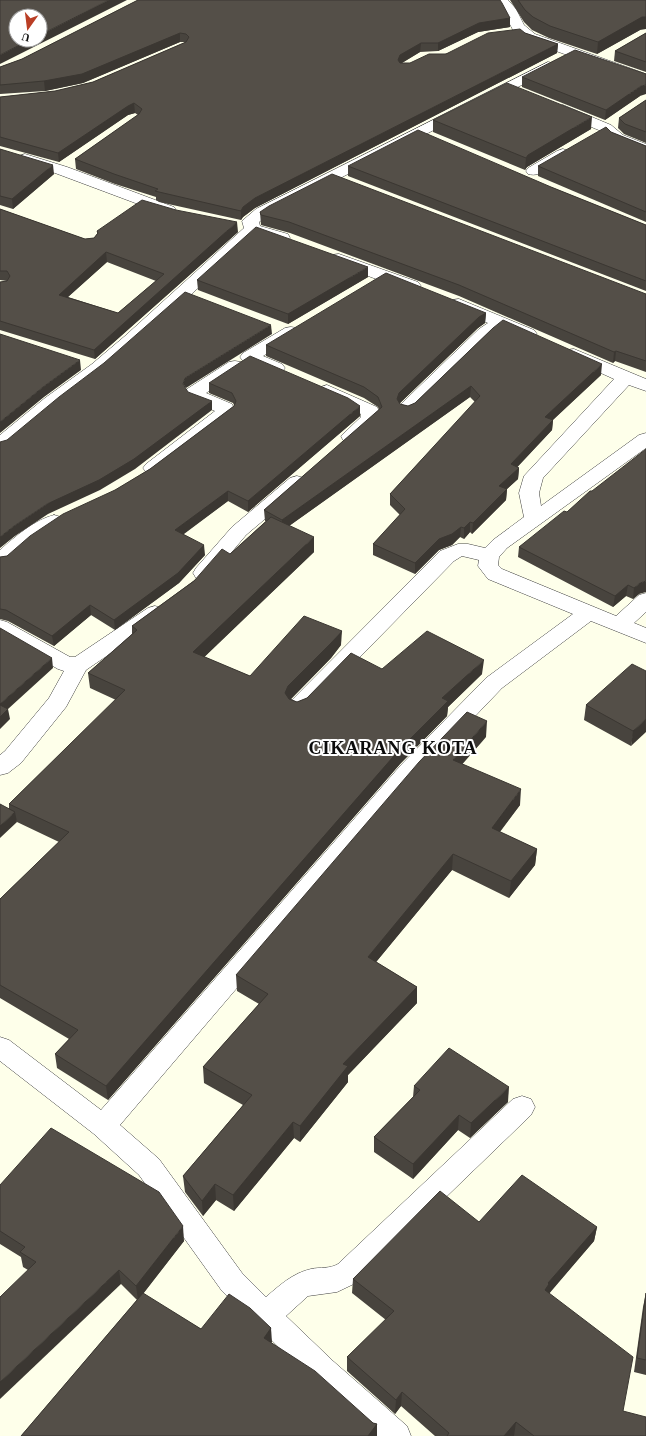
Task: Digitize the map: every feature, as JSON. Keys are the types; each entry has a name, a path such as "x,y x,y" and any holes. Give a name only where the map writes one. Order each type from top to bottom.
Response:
{"street":[{"path":"500,0 509,9 518,27 530,37 572,54 646,79"},
{"path":"507,33 522,31"},
{"path":"597,62 615,52"},
{"path":"253,229 250,221 262,212 416,132 572,54"},
{"path":"506,87 527,96"},
{"path":"549,105 606,128 617,138 646,150"},
{"path":"416,132 437,142"},
{"path":"530,178 573,148"},
{"path":"8,153 67,165 153,206 184,214"},
{"path":"330,176 352,185"},
{"path":"232,225 253,229 297,243"},
{"path":"0,445 52,402 190,296 253,229"},
{"path":"327,254 437,295 646,386"},
{"path":"367,287 385,276"},
{"path":"137,478 226,411 225,408 196,396 194,393 249,356 310,321"},
{"path":"407,409 485,333 501,322"},
{"path":"268,325 289,333"},
{"path":"249,356 292,375"},
{"path":"75,360 98,368"},
{"path":"535,519 528,495 529,487 534,476 626,377"},
{"path":"313,385 356,403 370,411 371,418 337,447"},
{"path":"646,439 500,544 489,556 488,566 495,574 646,636"},
{"path":"192,585 239,531 309,471"},
{"path":"0,560 23,541 56,519 70,513"},
{"path":"298,707 447,556 458,550 468,550 489,556"},
{"path":"619,625 646,600"},
{"path":"0,766 13,757 58,702 78,665 133,630 169,603"},
{"path":"104,1126 409,772 494,683 588,612"},
{"path":"0,627 66,664 78,665"},
{"path":"0,1047 104,1126 148,1167 232,1282 323,1371 396,1436"},
{"path":"266,1315 298,1287 310,1282 337,1279 348,1273 522,1107"}],"building":[{"path":"0,0 109,0 48,31 48,8 8,8 8,48 14,48 0,55"},
{"path":"138,0 500,0 510,18 479,23 438,43 421,43 400,55 398,60 400,63 410,63 429,54 446,54 488,33 520,29 525,33 558,44 255,198 243,207 241,211 155,191 158,189 75,159 139,114 142,109 134,103 58,153 0,137 0,97 55,91 93,82 186,42 189,37 186,34 180,33 82,74 44,81 0,85 0,67 22,59 44,48 48,48 48,46"},
{"path":"518,0 646,0 646,17 642,17 598,42 550,26 533,17 525,10"},
{"path":"646,33 646,62 615,51"},
{"path":"575,50 646,74 646,85 641,86 606,110 522,77"},
{"path":"507,83 592,117 528,155 526,158 433,120"},
{"path":"646,100 646,132 625,124 619,118"},
{"path":"606,127 611,132 646,146 646,212 538,166"},
{"path":"418,130 551,187 646,225 646,281 348,166"},
{"path":"0,149 53,165 12,199 0,196"},
{"path":"332,174 646,294 646,361 616,351 614,352 459,285 289,222 261,215 260,212 269,206"},
{"path":"142,200 176,210 237,222 94,350 0,321 0,282 7,281 10,276 7,271 0,271 0,209 85,239 94,238 98,233 97,231","holes":["106,252 164,274 118,313 59,295"]},
{"path":"256,227 368,267 288,314 197,280"},
{"path":"386,273 486,313 479,317 399,393 397,399 400,404 408,406 415,403 503,320 602,364 545,417 553,420 511,464 519,468 499,486 507,489 473,523 470,522 464,528 461,527 452,534 439,539 415,563 373,544 405,509 390,494 480,396 471,386 282,520 264,510 382,407 378,397 364,387 266,345"},
{"path":"185,292 271,325 185,378 183,384 188,392 212,401 134,459 99,480 47,504 0,537 0,442 7,440 59,397 104,363"},
{"path":"0,334 80,360 43,387 0,422"},
{"path":"250,356 348,398 360,406 248,501 228,491 175,530 204,545 178,573 114,620 90,605 52,636 6,610 0,609 0,557 7,556 30,536 63,514 115,490 150,469 234,406 236,401 232,393 209,383"},
{"path":"646,449 646,581 640,583 634,588 628,585 615,596 519,547 564,511 567,512 590,491"},
{"path":"271,517 314,537 193,652 250,676 304,616 342,631 288,686 285,693 289,699 297,702 307,698 351,653 382,669 427,631 484,660 442,698 448,701 400,749 106,1086 55,1054 78,1030 0,985 0,899 69,832 9,804 125,690 88,673 137,630 132,626 194,581 222,549 230,554"},
{"path":"0,628 52,658 0,704"},
{"path":"632,664 646,671 646,719 633,731 586,705"},
{"path":"0,705 8,709 0,717"},
{"path":"467,712 487,721 453,760 521,789 492,828 537,849 511,881 453,854 368,957 417,987 343,1064 348,1066 300,1126 293,1122 233,1195 215,1184 202,1201 183,1176 252,1095 203,1067 268,994 236,975 419,762"},
{"path":"0,804 15,812 0,826"},
{"path":"449,1048 509,1087 471,1123 459,1115 413,1164 374,1137 420,1090 414,1086"},
{"path":"51,1128 159,1192 183,1226 136,1286 119,1270 0,1382 0,1297 36,1262 20,1252 25,1247 0,1231 0,1185"},
{"path":"522,1175 597,1227 548,1283 549,1284 545,1290 633,1357 623,1411 646,1417 646,1436 534,1436 516,1422 504,1436 447,1436 449,1433 402,1392 396,1400 347,1357 394,1311 353,1279 440,1191 479,1222"},
{"path":"143,1293 201,1329 229,1294 250,1308 271,1328 264,1338 315,1371 373,1423 377,1424 368,1436 21,1436"},
{"path":"646,1293 646,1360 637,1358"}],"district":[{"name":"CIKARANG KOTA","path":"393,748"}]}
